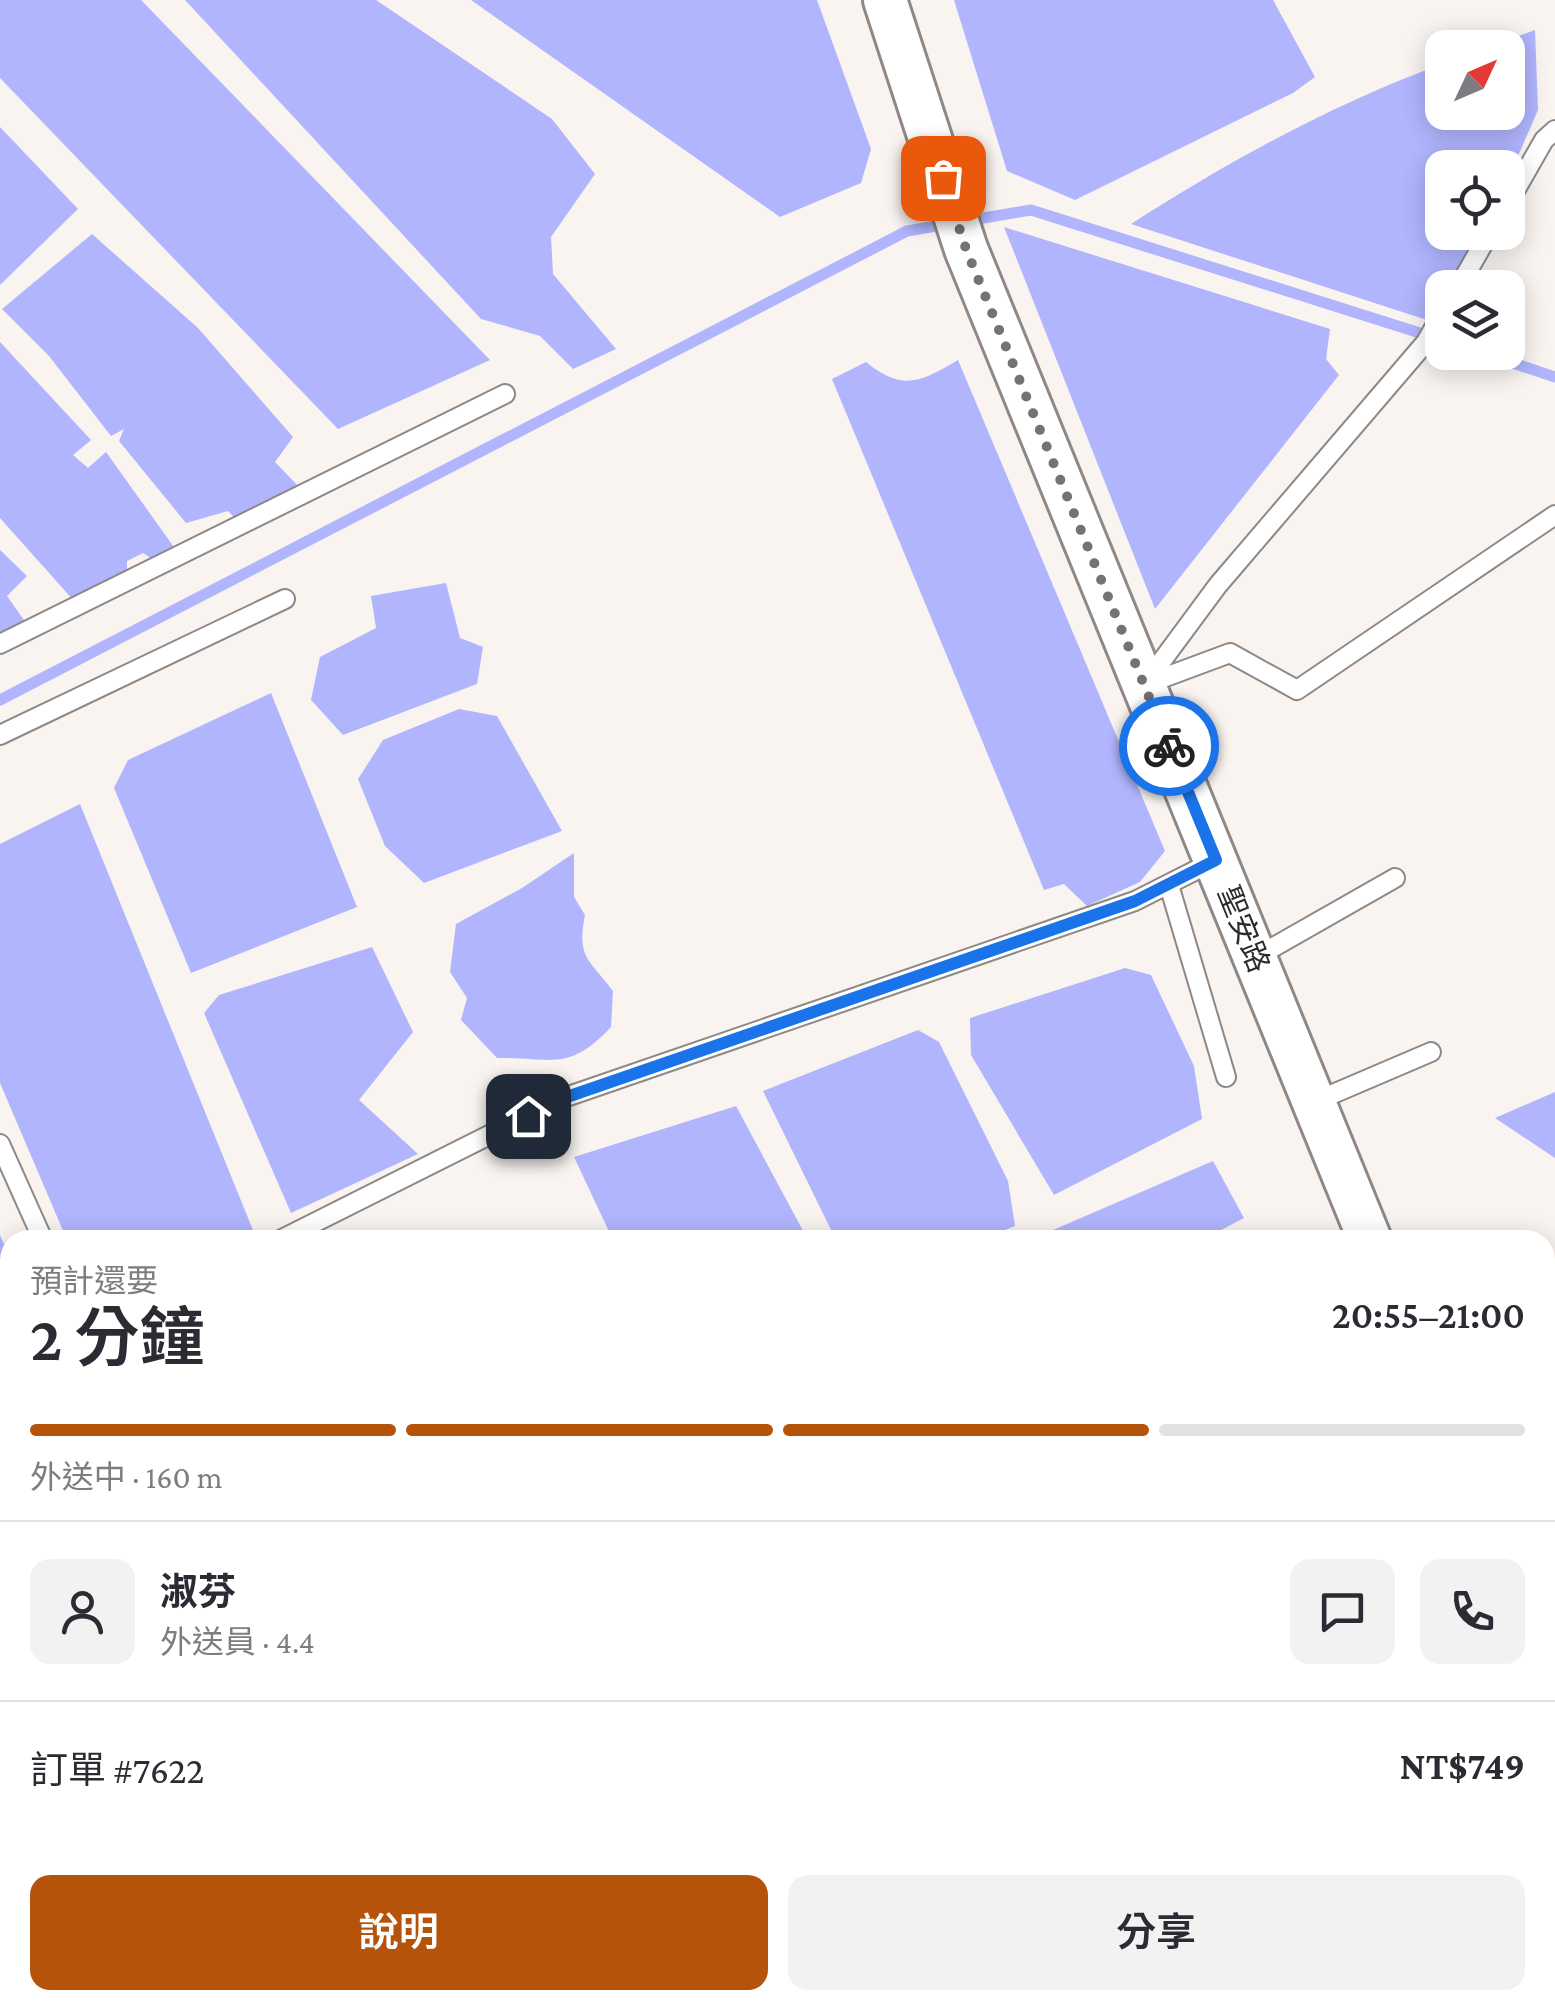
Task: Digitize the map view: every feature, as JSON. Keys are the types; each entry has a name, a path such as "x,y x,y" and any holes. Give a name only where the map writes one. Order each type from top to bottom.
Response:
{"street":[{"name":"聖安路","path":"885,0 966,249 1366,1230"}],"lane":[{"path":"1525,173 1544,140 1555,130"},
{"path":"1144,685 1218,585 1425,343"},
{"path":"0,644 505,394"},
{"path":"1144,685 1230,654 1298,690 1555,515"},
{"path":"0,735 286,598"},
{"path":"300,1230 564,1098 1135,901 1216,860"},
{"path":"1255,957 1394,878"},
{"path":"1168,884 1226,1077"},
{"path":"1314,1102 1432,1052"},
{"path":"0,1144 39,1230"}],"water":[{"path":"0,0 141,0 490,360 338,429 0,78"},
{"path":"185,0 376,0 552,119 595,174 551,237 553,274 616,349 573,369 540,336 481,319"},
{"path":"471,0 817,0 871,149 861,183 780,217"},
{"path":"954,0 1273,0 1315,77 1293,93 1075,200 1007,171"},
{"path":"1535,30 1538,110 1521,150 1425,150 1425,250 1471,250 1460,270 1425,270 1425,319 1131,224 1282,135 1425,71 1425,130 1525,130 1525,34"},
{"path":"0,127 78,209 0,285"},
{"path":"1004,227 1330,329 1326,359 1339,375 1155,609"},
{"path":"92,234 198,328 293,437 275,462 300,488 236,519 228,511 186,523 119,441 124,429 111,436 49,356 2,309"},
{"path":"0,342 91,440 73,455 88,468 106,452 176,550 155,561 143,553 127,561 127,576 75,602 0,518"},
{"path":"958,360 1165,851 1140,882 1087,906 1064,884 1044,890 832,379 866,362 891,377 912,381"},
{"path":"0,550 27,576 7,596 26,623 0,635"},
{"path":"446,583 460,638 483,647 477,684 343,735 311,700 320,657 376,628 371,596"},
{"path":"271,693 357,907 191,973 114,788 128,760"},
{"path":"459,709 497,716 562,831 424,883 385,846 358,779 383,740"},
{"path":"80,804 253,1230 63,1230 0,1083 0,844"},
{"path":"574,853 574,897 585,915 582,941 587,958 613,991 611,1027 571,1057 497,1058 461,1020 467,998 450,972 456,924 522,888"},
{"path":"372,947 413,1032 359,1100 418,1154 291,1213 204,1013 219,995"},
{"path":"1125,968 1151,975 1194,1066 1202,1119 1054,1195 971,1055 970,1018"},
{"path":"918,1030 939,1042 1008,1181 1015,1226 1005,1230 831,1230 763,1091"},
{"path":"1555,1092 1555,1158 1495,1118"},
{"path":"736,1106 803,1230 608,1230 574,1157"},
{"path":"1213,1161 1244,1218 1221,1230 1053,1230"}],"waterway":[{"path":"0,700 907,231 1031,210 1425,335"},
{"path":"1525,367 1555,377"}],"way so far":[{"path":"943,178 966,249 1169,746"}],"route":[{"path":"528,1116 564,1098 1135,901 1216,860 1169,746"}]}
